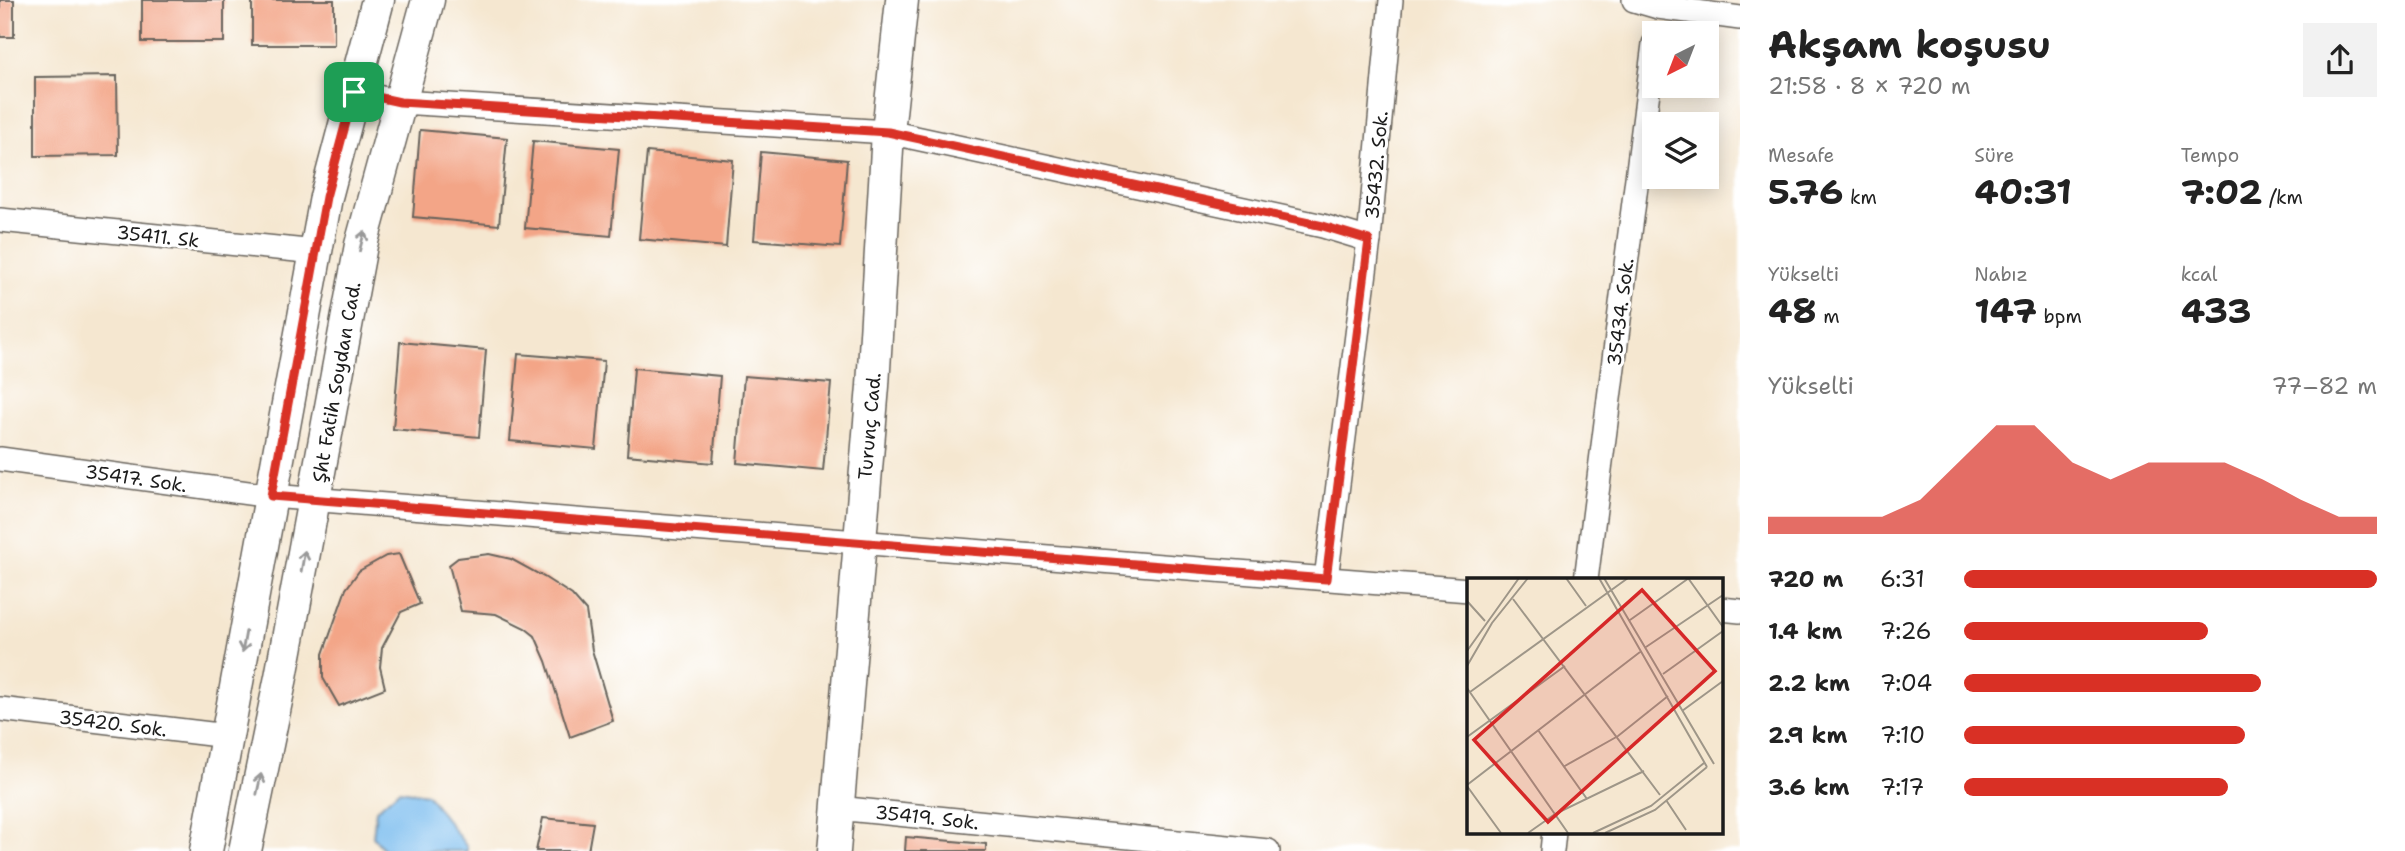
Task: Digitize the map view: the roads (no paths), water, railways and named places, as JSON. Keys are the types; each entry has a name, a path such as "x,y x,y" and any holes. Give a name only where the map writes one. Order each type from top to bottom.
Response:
{"main road":[{"path":"206,851 326,197 378,0"},
{"name":"Şht Fatih Soydan Cad.","path":"245,851 281,677 361,245 428,0"},
{"name":"Turunç Cad.","path":"834,851 873,386 888,132 902,0"}],"street":[{"name":"35432. Sok.","path":"1326,579 1369,240 1391,0"},
{"path":"1634,0 1740,18"},
{"path":"354,92 400,102 888,132 1323,226 1369,240"},
{"name":"35434. Sok.","path":"1586,578 1647,98"},
{"name":"35411. Sk","path":"0,220 316,252"},
{"name":"35417. Sok.","path":"0,459 314,500 1467,590"},
{"path":"1722,609 1740,611"},
{"name":"35420. Sok.","path":"0,709 227,736"},
{"name":"35419. Sok.","path":"837,808 1268,851"}],"water":[{"path":"399,790 427,794 467,847 467,851 385,851 373,837 376,810"}]}
